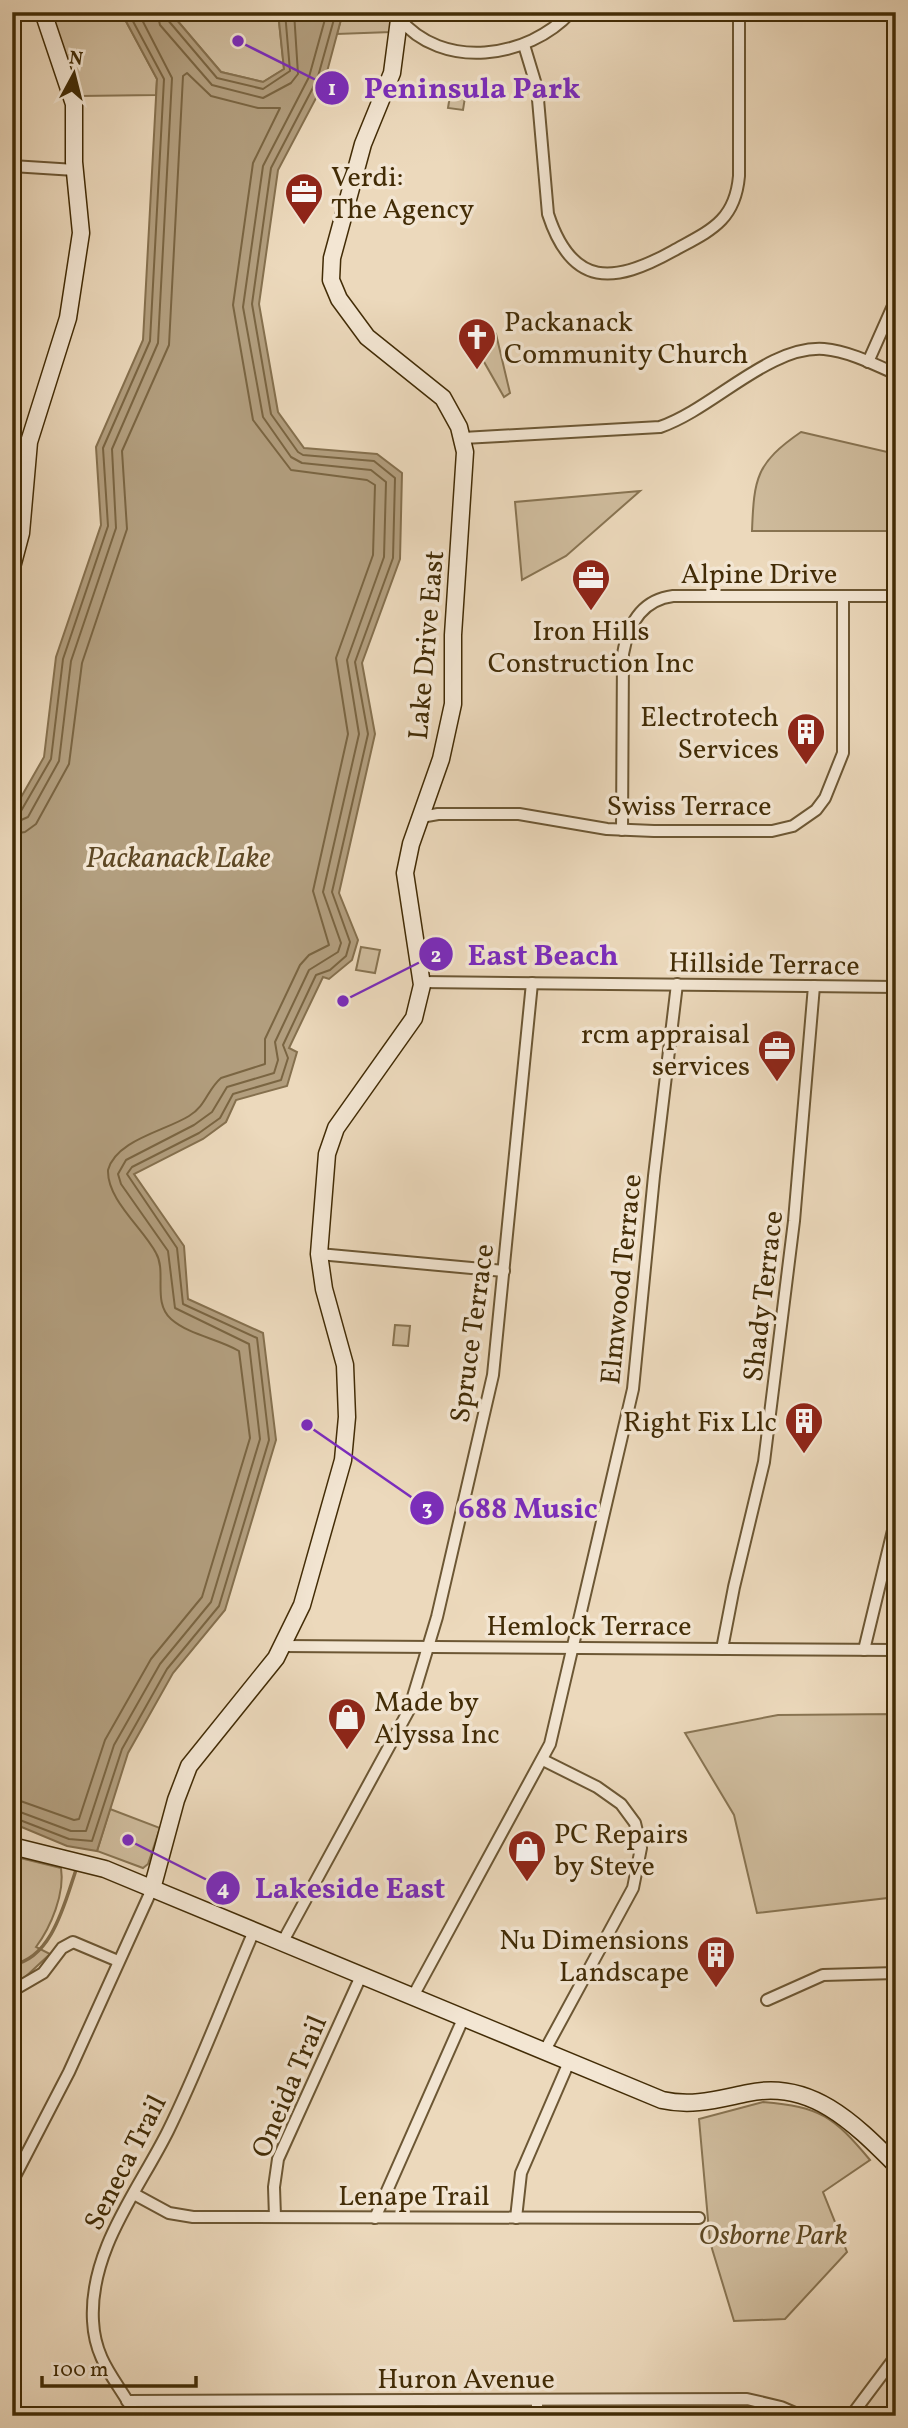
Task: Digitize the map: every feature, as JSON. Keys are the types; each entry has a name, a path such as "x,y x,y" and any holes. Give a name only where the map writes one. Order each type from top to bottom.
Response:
{"street":[{"path":"12,567 21,533 29,442 75,288 81,233 75,170 74,104 43,12"},
{"path":"400,15 417,37 460,52 498,51 524,45 553,29 571,12"},
{"path":"524,45 537,88 548,214 553,229 568,254 578,263 602,274 619,275 644,267 713,228 722,221 735,201 740,176 739,12"},
{"name":"Lake Drive East","path":"152,1888 176,1800 189,1766 283,1647 302,1605 345,1443 345,1366 324,1289 319,1254 331,1141 414,1018 421,997 405,873 411,844 445,747 453,704 453,635 466,467 463,438 443,398 367,337 340,299 331,280 332,258 362,144 392,73 400,15"},
{"path":"12,166 75,170"},
{"path":"868,362 896,299"},
{"path":"463,438 660,427 691,414 794,352 832,350 896,374"},
{"name":"Alpine Drive","path":"622,830 623,654 629,628 643,608 662,597 673,596 896,596"},
{"name":"Swiss Terrace","path":"421,817 438,814 519,814 622,830 781,830 805,819 816,810 833,784 843,753 843,596"},
{"name":"Hillside Terrace","path":"421,982 896,987"},
{"name":"Spruce Terrace","path":"282,1943 409,1710 429,1646 492,1384 532,983"},
{"name":"Elmwood Terrace","path":"412,1998 550,1744 633,1389 654,1176 677,984"},
{"name":"Shady Terrace","path":"722,1649 764,1462 794,1221 814,986"},
{"path":"319,1254 504,1271"},
{"path":"864,1650 896,1518"},
{"name":"Hemlock Terrace","path":"283,1647 896,1650"},
{"path":"543,1760 597,1787 621,1804 635,1823 641,1848 634,1888 544,2052"},
{"path":"12,1846 105,1869 649,2095 680,2104 708,2102 771,2090 808,2096 848,2119 896,2165"},
{"path":"12,2182 69,2071 152,1888"},
{"name":"Seneca Trail","path":"136,2416 113,2383 99,2352 93,2304 105,2249 168,2131 254,1931"},
{"path":"12,1991 43,1973 62,1948 73,1942 118,1961"},
{"path":"767,2000 823,1975 896,1973"},
{"name":"Oneida Trail","path":"275,2217 274,2187 278,2159 360,1976"},
{"path":"374,2218 463,2019"},
{"path":"516,2218 521,2173 569,2062"},
{"name":"Lenape Trail","path":"134,2194 155,2208 183,2216 699,2218"},
{"path":"851,2416 896,2356"},
{"name":"Huron Avenue","path":"127,2402 747,2399 775,2405 802,2416"},
{"path":"537,2400 537,2416"}],"green space":[{"path":"51,12 121,12 157,79 156,95 80,96"},
{"path":"170,12 278,12 284,69 263,82 221,72"},
{"path":"343,12 392,12 391,32 337,34"},
{"path":"452,83 467,85 463,110 448,108"},
{"path":"496,334 510,393 504,397 475,346"},
{"path":"801,432 896,454 896,531 752,531 754,498 760,473 775,453"},
{"path":"640,491 566,556 522,580 515,502"},
{"path":"361,947 380,950 375,973 356,970"},
{"path":"395,1325 410,1326 408,1346 393,1345"},
{"path":"896,1714 896,1897 757,1913 734,1815 685,1733 778,1715"},
{"path":"110,1809 160,1828 148,1864 143,1868 97,1851"},
{"path":"12,1856 61,1868 62,1878 56,1909 36,1947 50,1954 22,1980 12,1976"},
{"name":"Osborne Park","path":"763,2102 799,2107 824,2116 846,2133 870,2160 823,2192 847,2252 785,2319 734,2321 710,2242 699,2119"}],"water":[{"name":"Packanack Lake","path":"121,12 170,12 221,72 263,82 284,69 278,12 343,12 324,83 278,170 259,304 278,412 304,448 377,454 402,473 400,559 362,663 375,734 339,893 358,940 352,960 329,979 323,977 289,1048 297,1052 287,1086 236,1100 226,1122 203,1139 134,1174 184,1246 188,1299 263,1333 276,1440 225,1610 173,1673 128,1753 97,1851 67,1846 12,1823 12,813 44,757 56,657 101,525 96,447 143,340 157,79"}],"waterway":[{"path":"12,1965 38,1952 47,1940 62,1911 77,1867"}],"place":[{"name":"Peninsula Park","path":"238,41"},
{"name":"Verdi: The Agency","path":"304,226"},
{"name":"Packanack Community Church","path":"477,371"},
{"name":"Iron Hills Construction Inc","path":"591,612"},
{"name":"Electrotech Services","path":"806,766"},
{"name":"East Beach","path":"343,1001"},
{"name":"rcm appraisal services","path":"777,1083"},
{"name":"688 Music","path":"307,1425"},
{"name":"Right Fix Llc","path":"804,1455"},
{"name":"Made by Alyssa Inc","path":"347,1751"},
{"name":"Lakeside East","path":"128,1840"},
{"name":"PC Repairs by Steve","path":"527,1883"},
{"name":"Nu Dimensions Landscape","path":"716,1989"}]}
